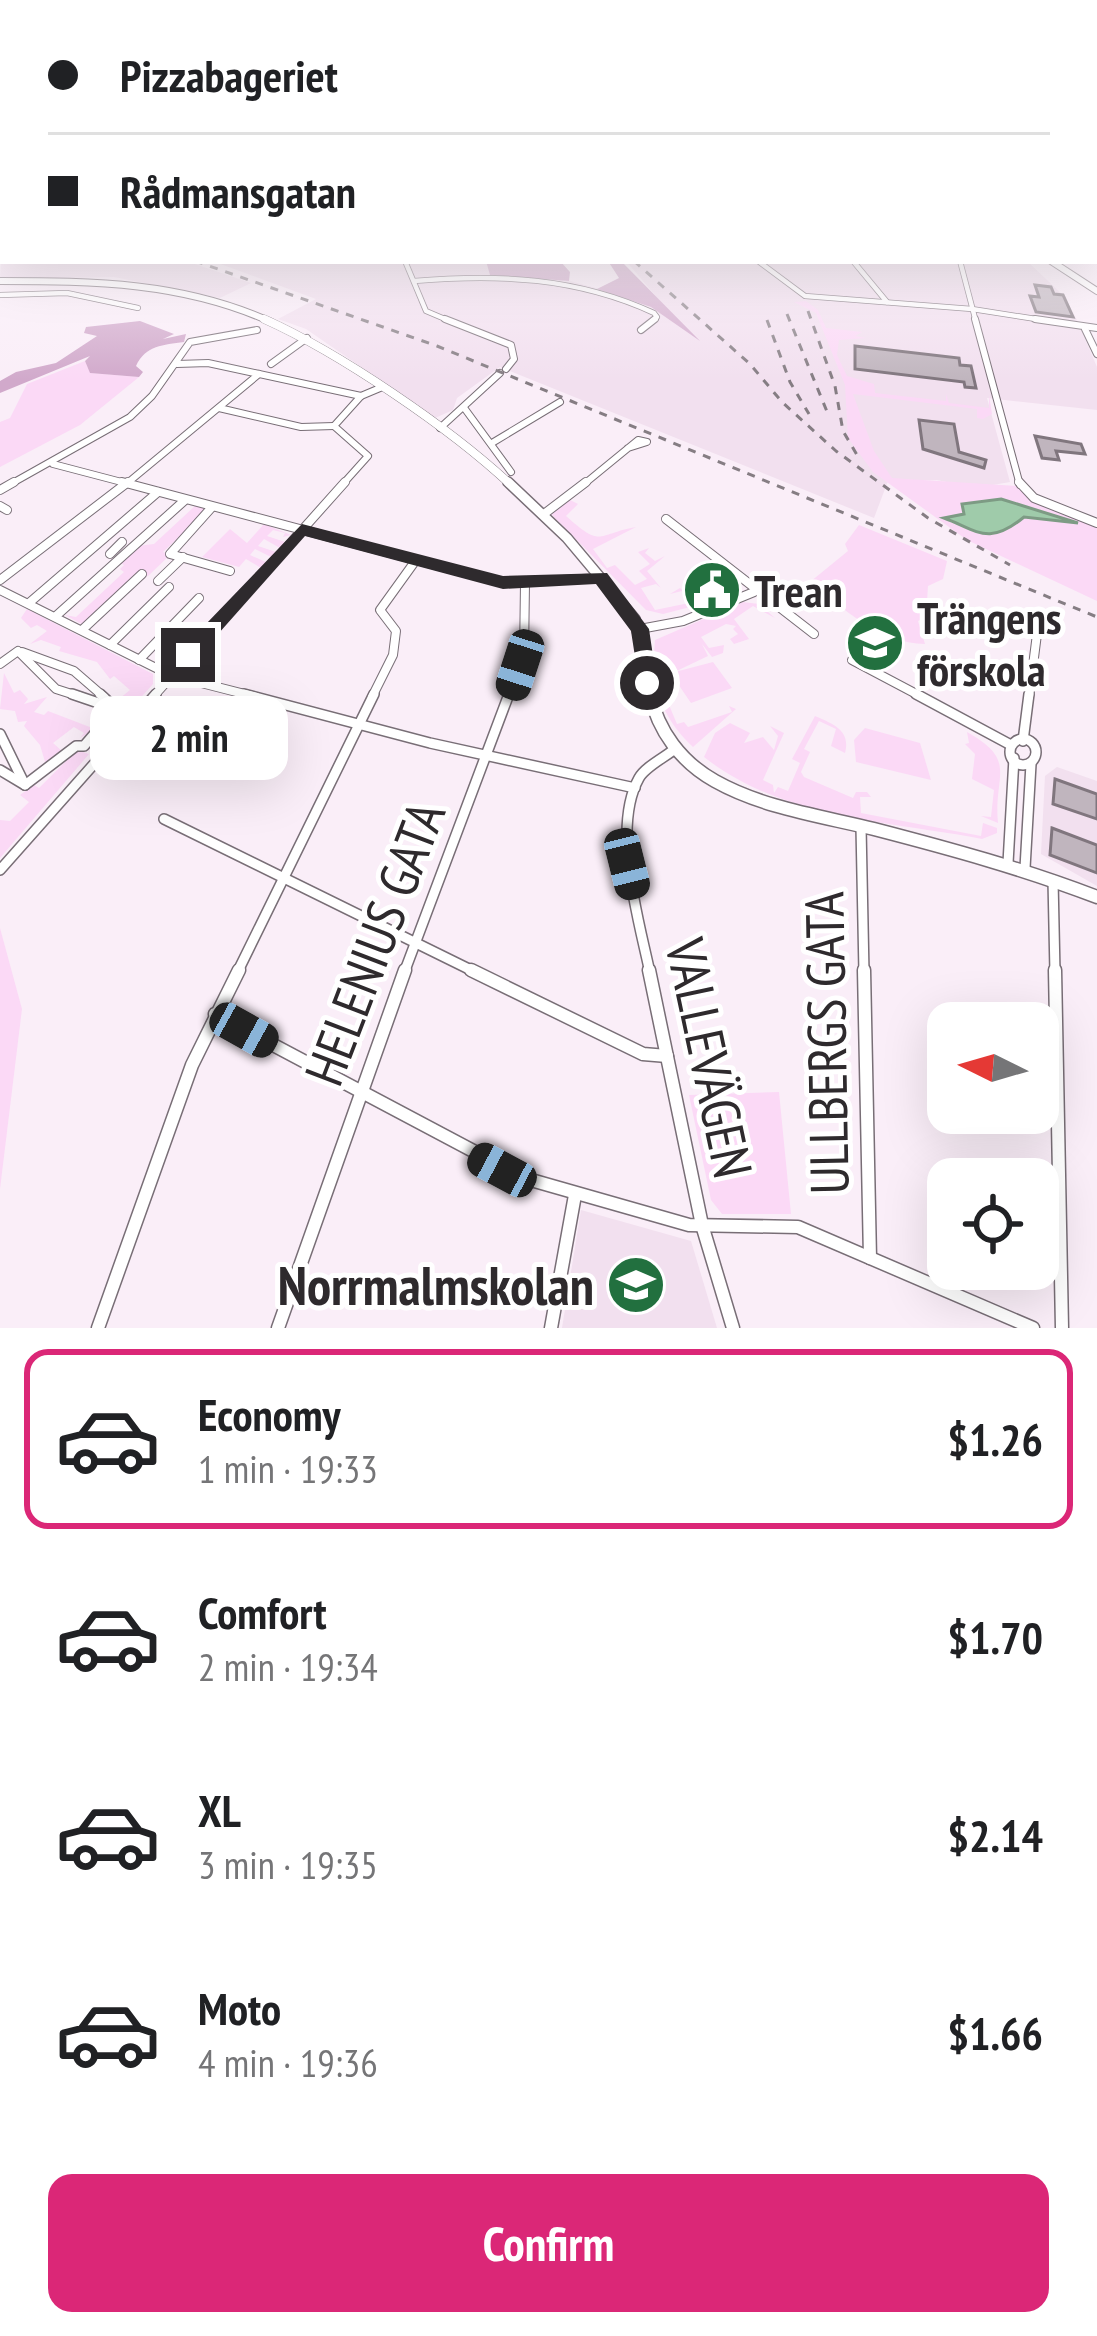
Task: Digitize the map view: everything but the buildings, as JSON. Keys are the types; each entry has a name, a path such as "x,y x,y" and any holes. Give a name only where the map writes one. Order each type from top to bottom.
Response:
{"street":[{"path":"407,264 425,310 511,345 514,359 478,387 464,409 439,429"},
{"path":"762,264 805,296 972,309 1097,328"},
{"path":"856,264 888,303"},
{"path":"961,264 1018,484 1034,498 1097,523"},
{"path":"1056,264 1097,291"},
{"path":"414,281 503,277 578,286 654,313 657,317 641,329"},
{"path":"0,281 155,286 211,298 307,338 507,479 544,514 640,629 652,710 675,748 711,779 742,794 1025,868 1097,897"},
{"path":"74,294 93,281"},
{"path":"0,295 74,294 138,308"},
{"path":"1084,327 1097,353"},
{"path":"0,490 129,418 195,339 256,330"},
{"path":"271,364 307,338"},
{"path":"176,364 208,363 362,396"},
{"path":"0,580 128,484 259,374"},
{"path":"219,408 301,428 334,426 362,396 380,388"},
{"path":"492,443 560,402"},
{"path":"464,409 511,472"},
{"path":"0,870 368,456 334,426"},
{"path":"544,514 628,448"},
{"path":"53,464 503,583 601,578"},
{"path":"29,603 158,492"},
{"path":"56,616 186,499"},
{"path":"213,506 169,549 183,557 229,567 230,572"},
{"path":"666,519 754,592 814,634"},
{"path":"106,537 134,545"},
{"path":"110,554 122,542"},
{"path":"158,581 183,557"},
{"path":"98,1328 192,1065 393,655 396,631 380,610 416,560"},
{"path":"82,630 142,574"},
{"name":"HELENIUS GATA","path":"278,1328 358,1094 524,655 525,583"},
{"path":"110,645 169,587"},
{"path":"0,590 170,676 488,757 635,788 647,766 675,748"},
{"path":"640,629 683,621 754,592"},
{"path":"139,660 199,598"},
{"path":"1023,741 1038,626"},
{"path":"0,664 18,651"},
{"path":"18,651 56,689 116,709"},
{"path":"18,651 74,671 116,709"},
{"path":"852,660 1009,744 1023,741"},
{"path":"84,746 116,709"},
{"path":"0,734 25,785"},
{"path":"1013,758 1031,764 1037,761 1037,752 1023,741"},
{"path":"1008,863 1013,758 1009,744"},
{"path":"25,785 76,746 99,754"},
{"path":"13,754 0,766 25,785"},
{"path":"1025,868 1031,764"},
{"name":"VALLEVÄGEN","path":"635,788 627,828 627,864 702,1226 733,1328"},
{"path":"164,820 643,1054 667,1056"},
{"name":"ULLBERGS GATA","path":"860,827 870,1258"},
{"path":"1052,879 1062,1328"},
{"path":"215,1014 502,1170 575,1195 702,1226 799,1227 1029,1327"},
{"path":"551,1328 575,1195"}],"shaded area":[{"path":"1,264 195,264 251,283 220,298 114,277 0,279"},
{"path":"220,264 495,264 665,307 629,264 1030,264 1065,297 1078,322 1097,367 1097,410 987,398 1010,482 975,488 937,480 888,481 874,518 500,367 457,398 453,410 435,418 306,329 278,319 316,299"},
{"path":"487,264 563,264 570,272 569,281 490,275"},
{"path":"610,264 624,264 700,341 651,307 597,289 619,278"},
{"path":"806,301 818,310 826,328 862,332 855,336 866,338 839,340 837,355 847,376 874,384 875,393 946,401 946,394 949,403 989,408 989,395 992,414 983,419 977,418 977,409 853,394 874,451 892,478 1017,486 1030,498 1097,524 1097,601 967,540 873,472 848,438 845,385 816,313 794,302"},
{"path":"140,321 174,334 163,339 186,334 184,342 145,354 136,366 143,372 139,377 90,373 85,361 90,356 0,393 0,381 16,372 56,363 97,336 84,333 86,327"},
{"path":"85,361 91,373 139,377 80,425 0,467 0,422 10,418 27,384"},
{"path":"1001,499 1078,523 1024,517 992,534 944,518 964,514 962,504"},
{"path":"570,500 578,504 566,516 594,536 636,527 593,549 607,568 615,565 635,585 647,579 639,571 650,564 638,552 649,548 645,553 655,561 665,556 647,571 661,588 656,584 641,588 655,610 689,603 682,591 670,594 680,588 698,605 663,614 646,610 554,517"},
{"path":"195,506 208,509 163,552 170,555 148,576 140,573 85,626 65,615 76,617 124,572 119,562 137,546 154,544"},
{"path":"264,524 291,535 283,537 285,533 273,530 267,536 285,542 280,548 264,539 258,546 276,552 271,557 255,549 250,555 266,562 261,568 246,559 239,567 202,557 230,529 247,543"},
{"path":"859,525 947,561 943,579 928,586 926,617 918,621 925,644 878,631 810,582 848,551 845,544"},
{"path":"743,602 759,604 775,618 753,606 734,619 749,639 734,644 730,639 738,634 733,629 736,626 726,624 701,637 709,648 724,645 723,653 712,657 702,644 708,656 664,677 666,683 661,686 677,724 684,722 688,727 732,712 729,706 736,709 693,747 673,723 660,698 655,640"},
{"path":"27,609 153,674 153,684 96,747 92,742 122,709 128,710 114,703 130,690 114,676 110,679 97,662 59,651 61,647 41,640 30,644 47,631 37,625 31,628 21,618"},
{"path":"713,662 732,688 691,703 676,681 667,679 671,673"},
{"path":"4,673 14,693 20,690 28,699 24,704 47,697 34,712 44,715 48,711 95,729 80,738 84,733 74,727 53,743 63,752 46,765 40,745 24,726 27,721 18,722 15,711 0,709"},
{"path":"815,716 843,733 845,753 831,746 836,729 819,721 804,749 810,752 801,772 804,777 853,798 856,792 867,792 871,797 860,797 861,813 981,836 983,823 997,828 997,833 982,839 804,806 735,778 704,757 715,733 730,723 750,733 744,743 763,737 774,750 778,736 770,726 784,733 763,780 773,785 774,793 778,787 788,791 800,763 792,759"},
{"path":"865,728 920,743 931,780 856,762 854,740"},
{"path":"967,732 983,742 998,761 998,823 981,816 991,817 994,790 972,779 975,754 965,744 969,743"},
{"path":"77,750 89,754 0,858 0,820 10,821 29,802 20,795 34,785 39,788"},
{"path":"1057,767 1097,781 1097,886 1041,854 1045,776"},
{"path":"0,928 22,1009 0,1189"},
{"path":"779,1092 791,1214 722,1214 711,1200 689,1095"},
{"name":"Norrmalmskolan","path":"581,1210 691,1241 717,1328 562,1328"}],"railway":[{"path":"204,264 437,346 1097,617"},
{"path":"637,264 750,364 782,402 836,451 928,518 1010,565"},
{"path":"808,311 835,386 843,431 860,460"},
{"path":"787,314 828,414"},
{"path":"767,320 790,382 809,414"}],"place":[{"name":"Trean","path":"712,590"},
{"name":"Trängens förskola","path":"875,643"},
{"name":"Norrmalmskolan","path":"636,1285"}],"route":[{"path":"188,655 302,530 503,583 601,578 640,629 647,683"}]}
